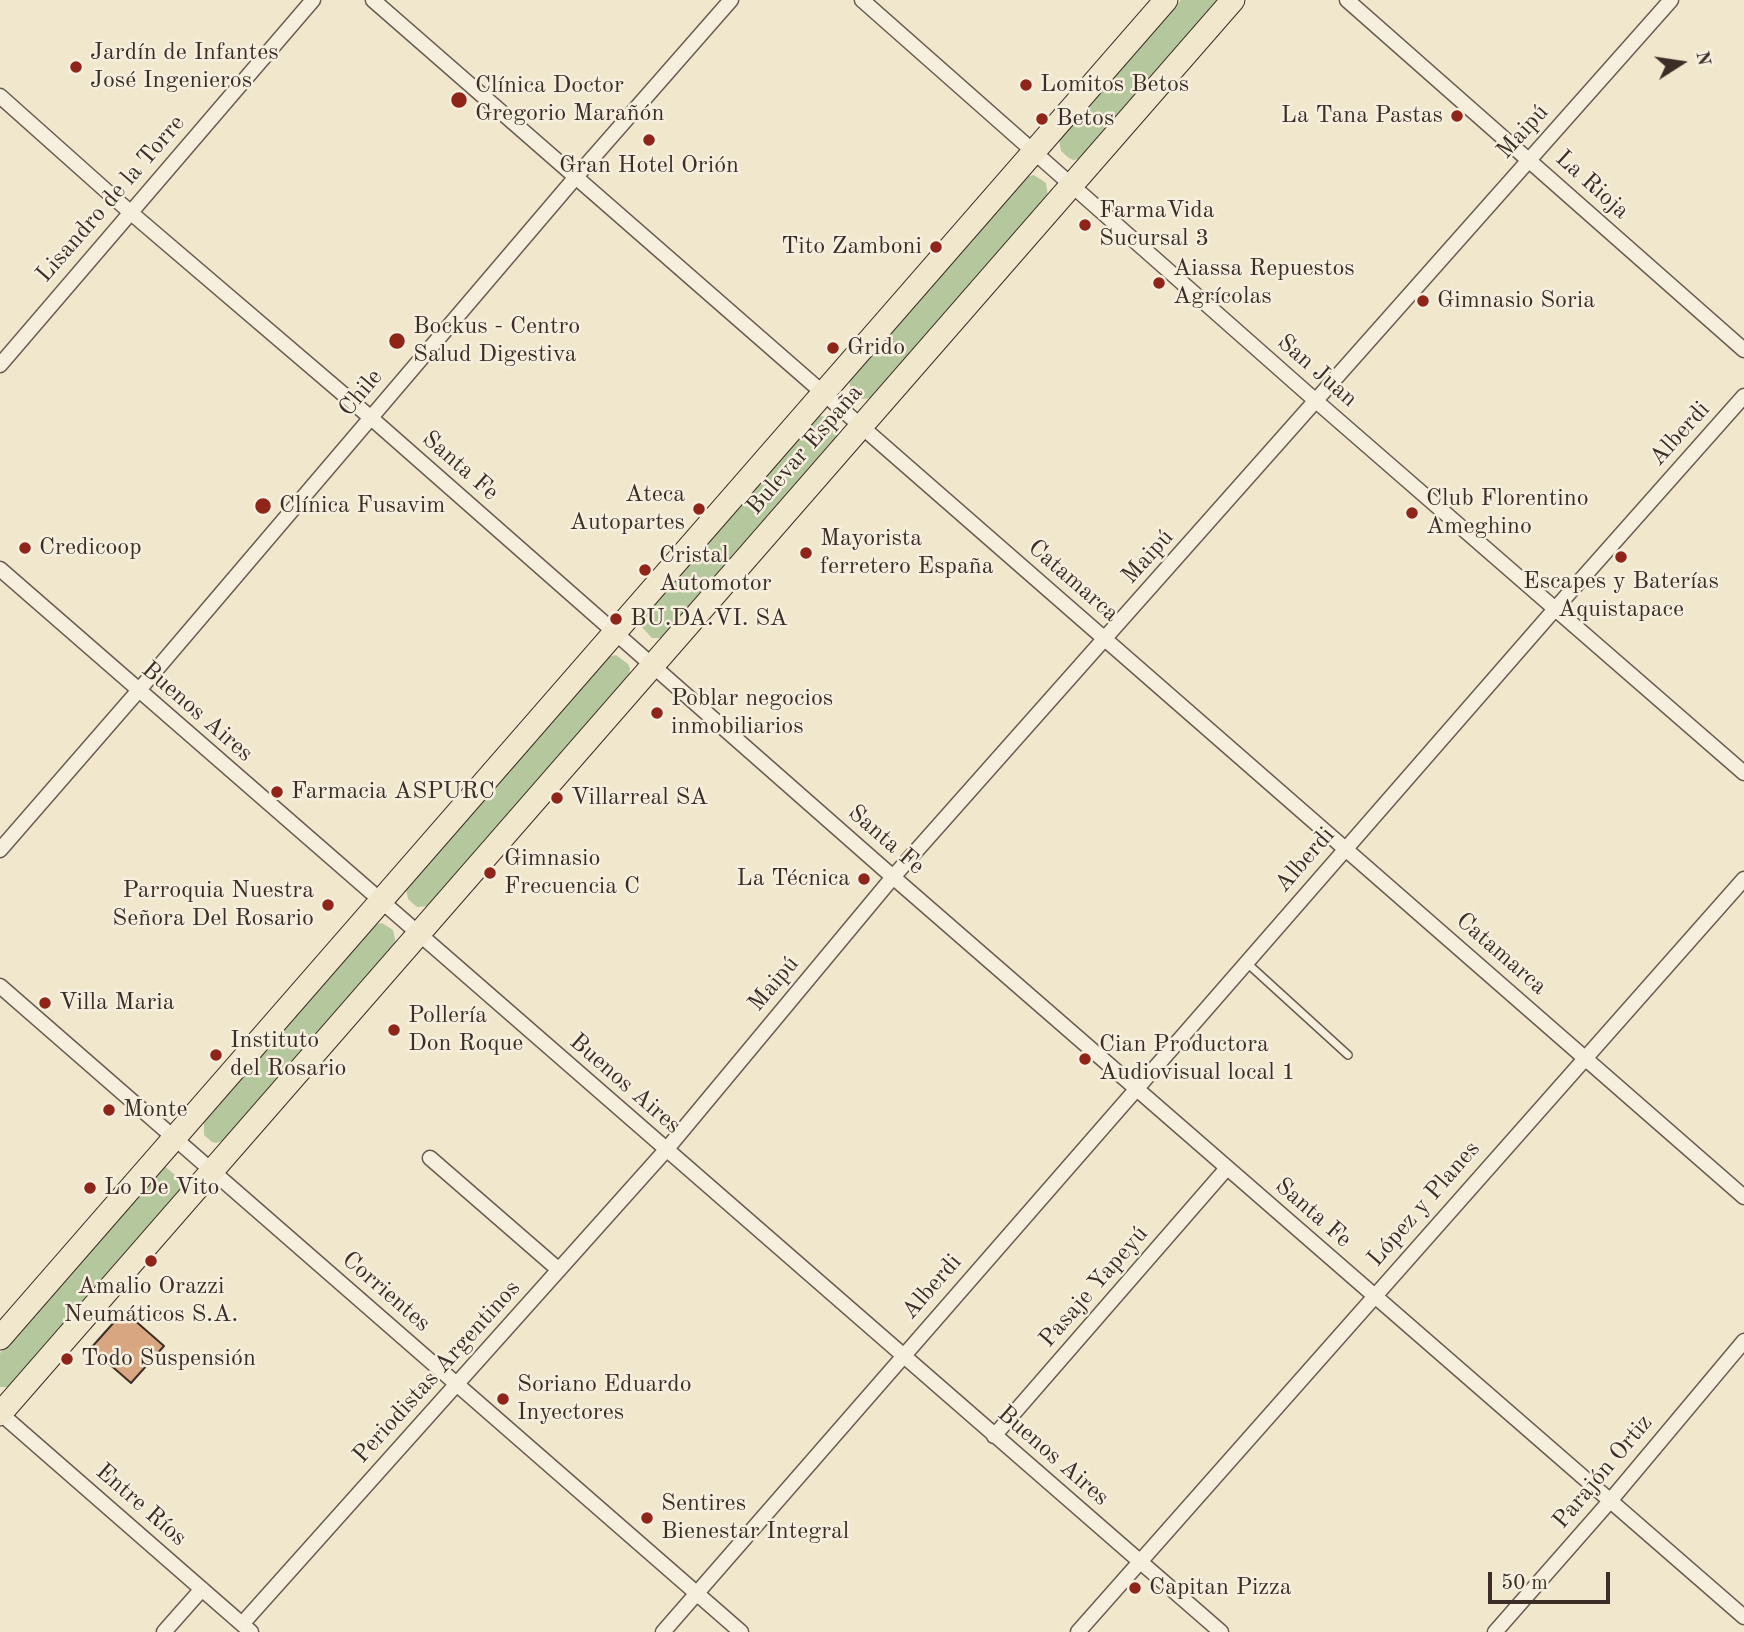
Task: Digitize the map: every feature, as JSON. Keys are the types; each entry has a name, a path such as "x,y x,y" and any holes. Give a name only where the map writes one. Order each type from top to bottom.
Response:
{"main road":[{"name":"Bulevar España","path":"0,1338 1166,0"},
{"name":"Bulevar España","path":"0,1413 1233,0"}],"street":[{"name":"Lisandro de la Torre","path":"0,365 313,0"},
{"name":"Catamarca","path":"373,0 1744,1197"},
{"name":"Chile","path":"0,850 575,178 731,0"},
{"name":"San Juan","path":"862,0 1316,401 1744,773"},
{"name":"La Rioja","path":"1347,0 1744,350"},
{"name":"Maipú","path":"666,1150 892,877 1671,0"},
{"name":"Santa Fe","path":"0,96 130,212 615,631 892,877 1744,1617"},
{"name":"Alberdi","path":"663,1632 1345,849 1744,396"},
{"name":"Buenos Aires","path":"0,569 1221,1632"},
{"name":"López y Planes","path":"1078,1632 1744,878"},
{"name":"Corrientes","path":"0,986 741,1632"},
{"name":"Periodistas Argentinos","path":"247,1628 457,1384 666,1150"},
{"path":"430,1158 559,1270"},
{"name":"Pasaje Yapeyú","path":"995,1436 1227,1168"},
{"name":"Parajón Ortiz","path":"1496,1632 1744,1340"},
{"name":"Entre Ríos","path":"0,1413 247,1628"},
{"path":"164,1632 202,1589"}],"lane":[{"path":"1247,962 1348,1055"}],"green space":[{"path":"1181,0 1219,0 1082,158 1069,158 1061,151 1059,139"},
{"path":"1034,175 1046,183 1048,196 872,398 861,399 851,390 849,380 1026,177"},
{"path":"820,416 828,417 837,426 837,438 663,638 652,638 642,627 641,618"},
{"path":"616,655 628,664 629,677 429,906 417,907 408,899 406,888 607,657"},
{"path":"382,923 393,930 396,944 225,1140 212,1142 204,1135 204,1120 374,925"},
{"path":"163,1165 186,1184 12,1383 7,1387 0,1387 0,1353"}],"building":[{"path":"124,1311 164,1346 131,1383 91,1348"}],"place":[{"name":"Jardín de Infantes José Ingenieros","path":"76,67"},
{"name":"Lomitos Betos","path":"1026,85"},
{"name":"Clínica Doctor Gregorio Marañón","path":"459,100"},
{"name":"La Tana Pastas","path":"1457,116"},
{"name":"Betos","path":"1042,119"},
{"name":"Gran Hotel Orión","path":"649,140"},
{"name":"FarmaVida Sucursal 3","path":"1085,225"},
{"name":"Tito Zamboni","path":"936,247"},
{"name":"Aiassa Repuestos Agrícolas","path":"1159,283"},
{"name":"Gimnasio Soria","path":"1423,301"},
{"name":"Bockus - Centro Salud Digestiva","path":"397,341"},
{"name":"Grido","path":"833,348"},
{"name":"Clínica Fusavim","path":"263,506"},
{"name":"Ateca Autopartes","path":"699,509"},
{"name":"Club Florentino Ameghino","path":"1412,513"},
{"name":"Credicoop","path":"25,548"},
{"name":"Mayorista ferretero España","path":"806,553"},
{"name":"Escapes y Baterías Aquistapace","path":"1621,557"},
{"name":"Cristal Automotor","path":"645,570"},
{"name":"BU.DA.VI. SA","path":"616,619"},
{"name":"Poblar negocios inmobiliarios","path":"657,713"},
{"name":"Farmacia ASPURC","path":"277,792"},
{"name":"Villarreal SA","path":"557,798"},
{"name":"Gimnasio Frecuencia C","path":"490,873"},
{"name":"La Técnica","path":"864,879"},
{"name":"Parroquia Nuestra Señora Del Rosario","path":"328,905"},
{"name":"Villa Maria","path":"45,1003"},
{"name":"Pollería Don Roque","path":"394,1030"},
{"name":"Instituto del Rosario","path":"216,1055"},
{"name":"Cian Productora Audiovisual local 1","path":"1085,1059"},
{"name":"Monte","path":"109,1110"},
{"name":"Lo De Vito","path":"90,1188"},
{"name":"Amalio Orazzi Neumáticos S.A.","path":"151,1261"},
{"name":"Todo Suspensión","path":"67,1359"},
{"name":"Soriano Eduardo Inyectores","path":"503,1399"},
{"name":"Sentires Bienestar Integral","path":"647,1518"},
{"name":"Capitan Pizza","path":"1135,1588"}]}
